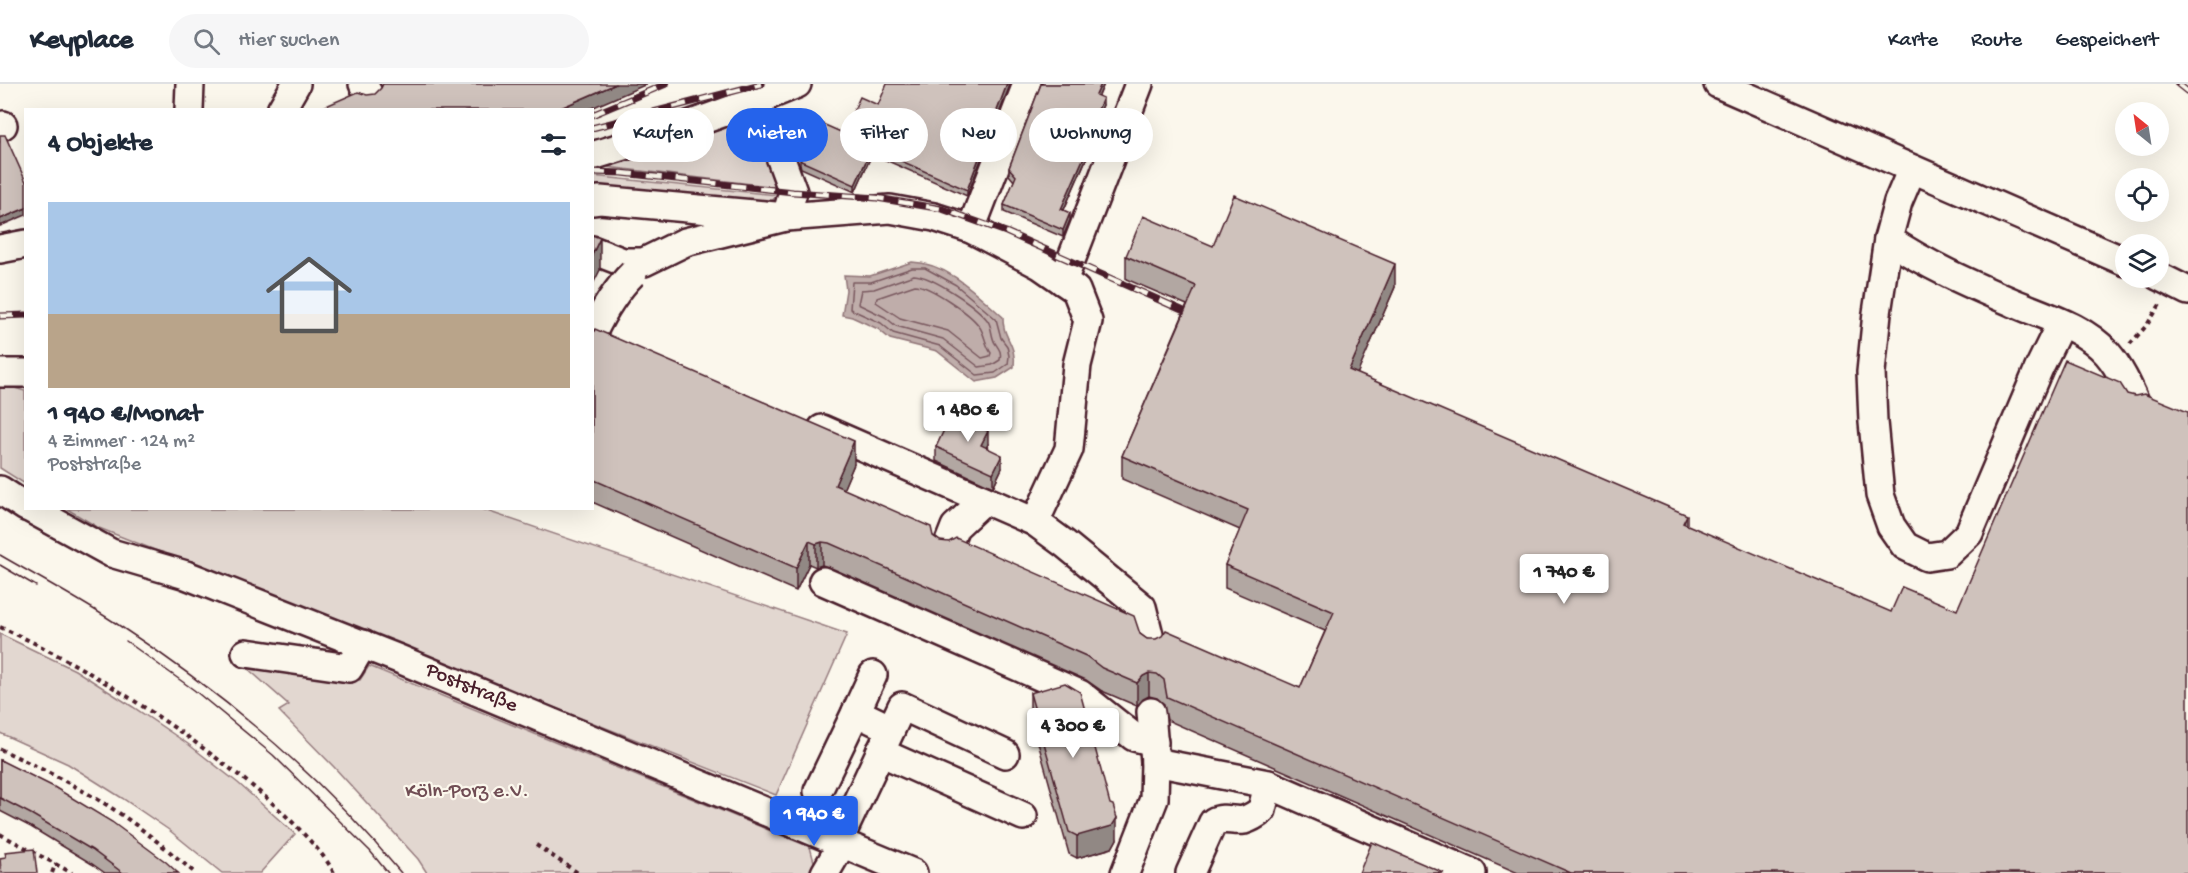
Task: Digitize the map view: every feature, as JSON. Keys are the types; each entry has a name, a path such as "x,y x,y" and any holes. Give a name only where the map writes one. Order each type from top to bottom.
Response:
{"street":[{"path":"189,108 190,84"},
{"path":"282,108 296,84"},
{"path":"594,155 673,131 755,102 797,84"},
{"path":"971,229 1027,84"},
{"path":"1063,281 1139,84"},
{"path":"1718,84 2115,257"},
{"path":"755,102 778,151 793,192 786,217"},
{"path":"1912,169 1898,202 1888,239 1876,313 1871,372 1880,495 1891,526 1905,546 1927,557 1947,554 1969,533 2061,323"},
{"path":"594,201 786,217"},
{"path":"600,335 603,313 619,286 638,267 685,242 786,217 890,209 933,217 971,229 1040,265 1076,290 1088,321 1077,364 1069,449 1035,522"},
{"path":"1888,239 1941,272 2061,323 2088,337 2113,361 2125,378 2136,404"},
{"path":"0,249 24,244"},
{"path":"594,251 638,267"},
{"path":"0,373 24,373"},
{"path":"799,420 1035,522 1142,607 1152,647"},
{"name":"Poststraße","path":"0,490 24,506"},
{"path":"946,550 955,527 984,500"},
{"name":"Poststraße","path":"31,510 111,553 186,575 363,644 913,873"},
{"path":"823,580 1080,694 1155,752 1268,784 1472,873"},
{"path":"246,653 349,668 363,644"},
{"path":"819,791 873,675"},
{"path":"825,873 902,706 1005,754"},
{"path":"856,712 886,741 1023,816"},
{"path":"1125,873 1154,799 1155,752 1151,712"},
{"path":"1190,873 1213,822 1220,818 1242,820 1254,816 1262,810 1268,784"}],"path":[{"path":"2113,361 2147,325 2175,284"},
{"path":"0,627 66,658 208,751 281,810 313,844 334,873"},
{"path":"0,749 107,805 167,849 195,873"},
{"path":"0,834 56,862 72,873"},
{"path":"536,845 578,873"},
{"path":"52,873 56,862"}],"green space":[{"path":"726,124 726,162 770,162 778,187 607,167 612,161 714,162 714,132 723,129 722,125"},
{"path":"594,176 777,195 772,201 764,203 594,192"},
{"path":"0,384 24,391 24,483 0,468"},
{"path":"69,510 484,510 847,634 776,795 99,528"},
{"path":"0,634 75,670 188,744 238,783 295,834 260,873 222,873 169,830 122,798 68,764 0,733"},
{"name":"Köln-Porz e.V.","path":"239,661 360,680 369,666 810,847 816,869 813,873 427,873 418,859 334,767 279,711 289,705"}],"water":[{"path":"912,262 938,268 950,274 1003,317 1003,324 1012,346 1014,367 997,378 976,382 937,351 890,339 878,329 842,315 846,290 844,275 870,276"}],"building":[{"path":"383,84 616,84 561,108 322,108 358,92 367,95 375,94"},
{"path":"887,84 1007,84 998,108 940,108 940,162 978,162 967,190 904,162 928,162 928,108 855,108 860,97 878,105"},
{"path":"1041,84 1101,84 1096,95 1103,98 1099,108 1032,108"},
{"path":"1029,116 1029,162 1082,162 1061,209 1070,213 1063,230 1004,205 1016,176 1009,168 1011,162 1017,162 1017,147"},
{"path":"828,126 840,132 840,162 866,162 855,185 803,162 828,162"},
{"path":"0,135 5,135 24,178 24,209 0,219"},
{"path":"1234,195 1395,264 1349,370 1687,515 1683,523 1891,612 1902,587 1957,610 2065,360 2120,383 2127,394 2135,396 2144,394 2188,412 2188,873 1571,873 1167,697 1164,680 1157,674 1149,673 1137,683 1102,668 1086,656 829,543 816,544 809,541 796,568 594,480 595,329 854,441 835,485 931,527 933,536 940,541 949,542 956,538 1134,616 1140,634 1147,639 1156,639 1166,630 1300,688 1334,612 1225,565 1248,510 1122,456 1196,286 1126,256 1143,216 1213,246"},
{"path":"594,236 600,238 594,251"},
{"path":"952,413 988,431 981,445 1002,455 993,473 936,447"},
{"path":"1065,683 1080,692 1110,804 1113,805 1117,818 1112,826 1077,836 1069,832 1030,693"},
{"path":"0,760 54,787 112,822 178,873 123,873 92,850 0,798"},
{"path":"1372,842 1444,873 1359,873"},
{"path":"34,849 37,873 1,873 0,858 6,857 5,852"}],"tram line":[{"path":"0,555 114,622 230,706 303,769 337,802 401,873"},
{"path":"0,565 36,586"},
{"path":"126,641 194,690 273,755 370,851 388,873"}],"railway":[{"path":"594,114 666,84"},
{"path":"594,127 761,84"},
{"path":"2178,84 2188,92"},
{"path":"594,172 877,198 942,209 1006,232 1193,315"},
{"path":"0,316 24,315"}]}
